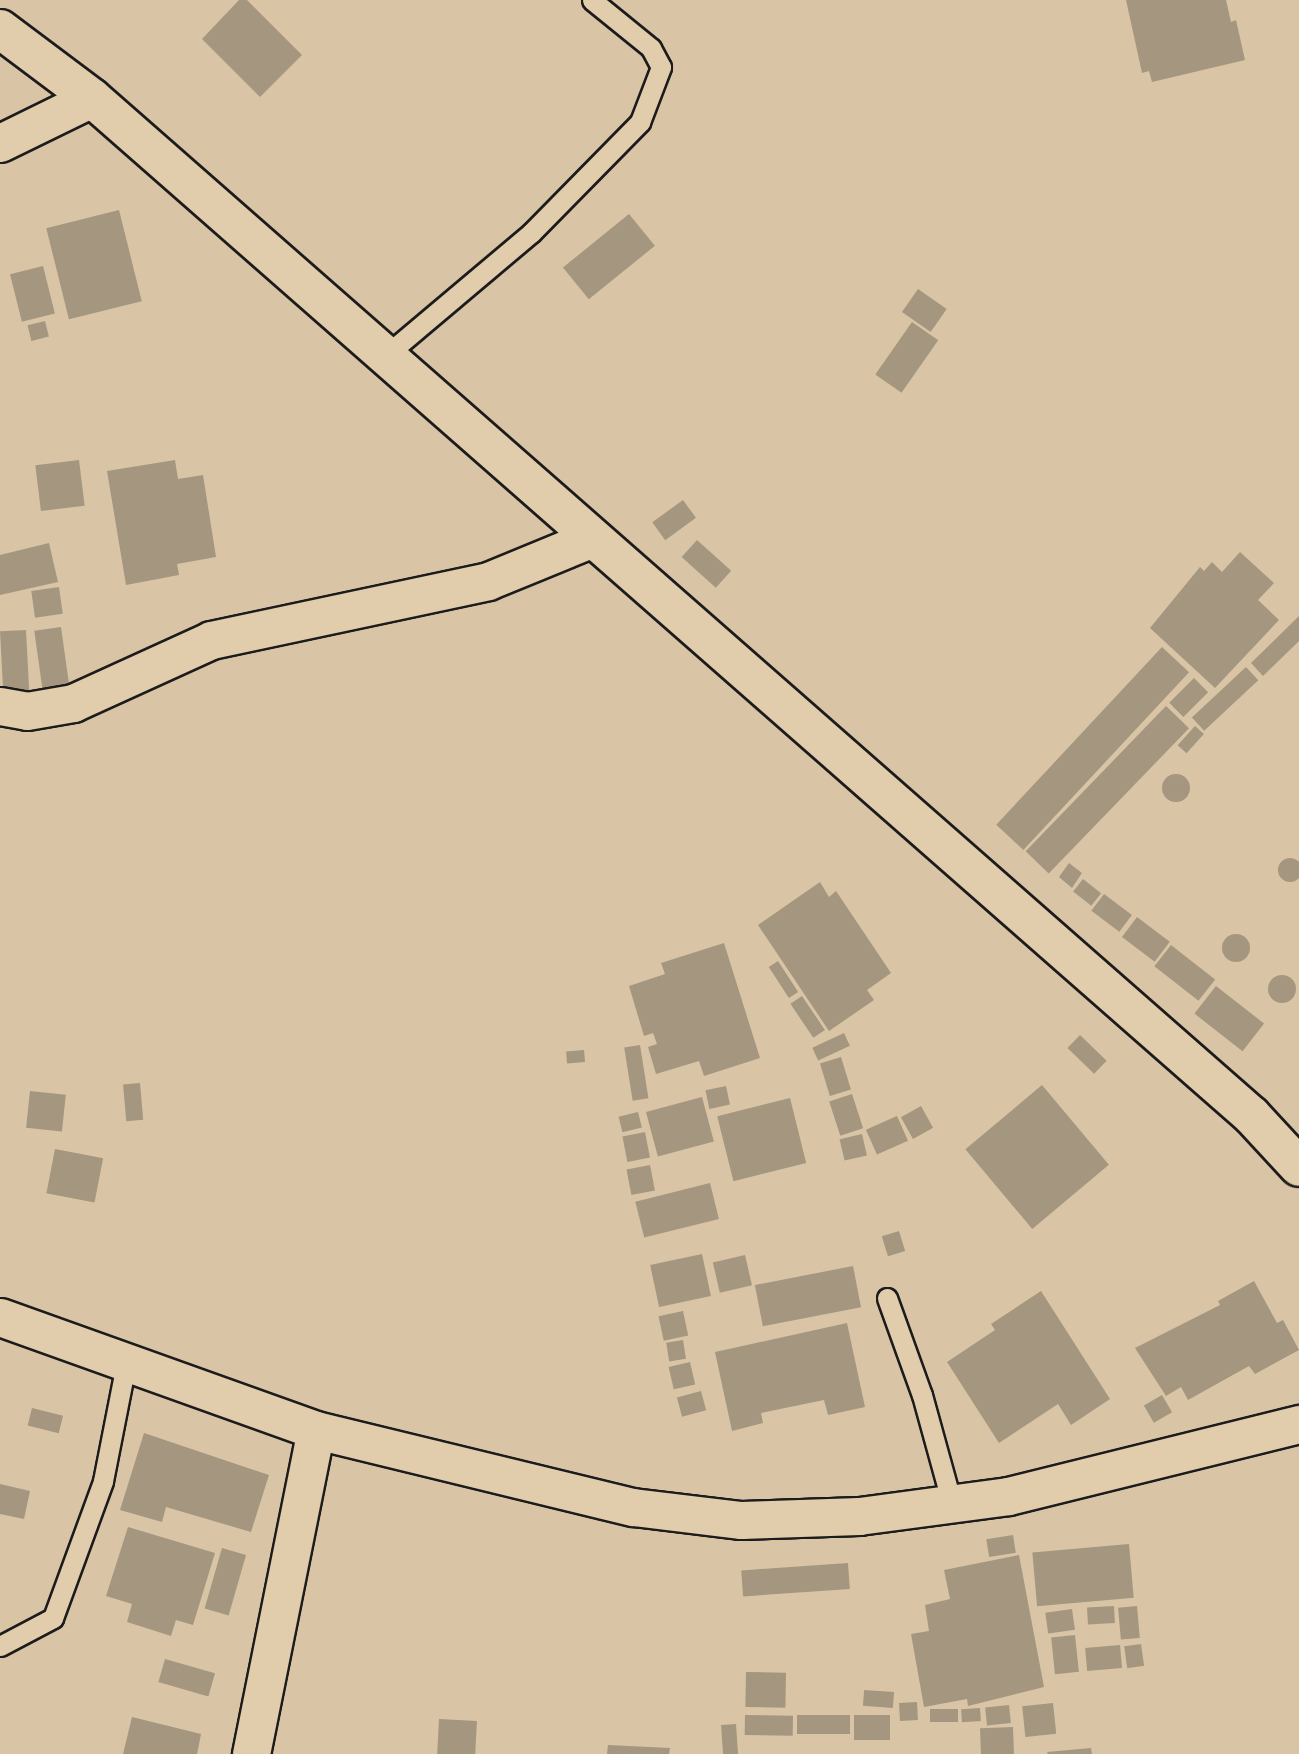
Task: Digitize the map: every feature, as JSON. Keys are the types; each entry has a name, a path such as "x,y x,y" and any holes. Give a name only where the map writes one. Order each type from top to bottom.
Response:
{"street":[{"path":"0,29 92,98 1252,1116 1299,1167"},
{"path":"0,143 92,98"},
{"path":"0,706 27,711 73,703 211,640 488,581 593,538"},
{"path":"0,1317 127,1359 316,1430 633,1507 741,1520 859,1516 1008,1496 1299,1424"},
{"path":"251,1754 316,1430"}],"lane":[{"path":"385,356 531,233 640,122 661,67 651,48 592,0"},
{"path":"887,1298 922,1395 952,1504"},
{"path":"0,1646 53,1618 103,1481 127,1359"}],"building":[{"path":"239,0 247,0 302,55 260,97 202,39"},
{"path":"1126,0 1226,0 1231,22 1236,20 1245,60 1152,82 1149,71 1142,73"},
{"path":"119,210 142,301 69,319 46,228"},
{"path":"629,214 655,246 589,299 563,267"},
{"path":"43,266 55,314 22,322 10,274"},
{"path":"918,289 947,309 931,332 902,312"},
{"path":"45,321 49,337 31,341 28,325"},
{"path":"912,322 938,340 902,393 875,374"},
{"path":"79,460 85,506 41,511 35,465"},
{"path":"175,460 178,479 203,475 216,557 177,564 179,575 126,585 107,471"},
{"path":"683,500 696,518 665,540 652,522"},
{"path":"697,540 731,571 716,588 682,557"},
{"path":"49,543 58,582 0,595 0,555"},
{"path":"1240,552 1274,583 1258,600 1279,620 1215,688 1150,628 1200,567 1204,571 1212,562 1222,572"},
{"path":"59,587 63,614 35,618 31,591"},
{"path":"1299,616 1299,641 1263,676 1251,663"},
{"path":"61,627 69,684 42,688 34,631"},
{"path":"26,630 29,690 3,691 0,631"},
{"path":"1162,647 1189,672 1023,850 996,825"},
{"path":"1246,667 1258,680 1204,731 1192,717"},
{"path":"1194,678 1208,692 1183,717 1169,703"},
{"path":"1166,706 1189,728 1049,874 1026,851"},
{"path":"1195,726 1204,734 1187,753 1178,745"},
{"path":"1176,774 1186,778 1190,788 1186,798 1176,802 1166,798 1162,788 1166,778"},
{"path":"1290,858 1299,861 1302,870 1299,879 1290,882 1281,879 1278,870 1281,861"},
{"path":"1069,863 1082,873 1072,888 1059,877"},
{"path":"1083,879 1101,893 1091,906 1073,892"},
{"path":"820,882 829,897 836,891 891,973 867,990 874,1000 829,1031 758,925"},
{"path":"1104,894 1132,915 1119,932 1091,911"},
{"path":"1137,917 1170,942 1155,962 1122,937"},
{"path":"1236,934 1246,938 1250,948 1246,958 1236,962 1226,958 1222,948 1226,938"},
{"path":"724,943 760,1058 704,1076 699,1061 656,1074 648,1047 657,1044 653,1033 644,1036 629,986 665,974 661,963"},
{"path":"1171,945 1215,979 1199,1001 1154,966"},
{"path":"778,961 798,992 789,998 769,967"},
{"path":"1282,975 1292,979 1296,989 1292,999 1282,1003 1272,999 1268,989 1272,979"},
{"path":"1216,986 1264,1024 1243,1051 1194,1014"},
{"path":"802,996 825,1030 813,1038 790,1004"},
{"path":"844,1033 850,1046 818,1060 812,1048"},
{"path":"1080,1035 1107,1061 1094,1074 1067,1048"},
{"path":"640,1045 648,1098 633,1101 624,1048"},
{"path":"584,1050 585,1062 567,1064 566,1052"},
{"path":"841,1057 851,1090 830,1096 820,1063"},
{"path":"140,1083 143,1120 126,1121 123,1084"},
{"path":"1042,1085 1109,1165 1032,1229 965,1149"},
{"path":"726,1086 730,1105 709,1109 705,1090"},
{"path":"30,1091 66,1095 62,1132 26,1128"},
{"path":"852,1094 863,1128 840,1136 829,1101"},
{"path":"702,1097 714,1141 658,1156 646,1112"},
{"path":"790,1098 806,1163 733,1181 717,1116"},
{"path":"921,1106 933,1128 913,1139 901,1117"},
{"path":"638,1112 642,1128 622,1132 619,1117"},
{"path":"897,1116 908,1141 877,1154 866,1130"},
{"path":"645,1132 650,1158 627,1162 622,1136"},
{"path":"862,1134 867,1155 845,1161 840,1139"},
{"path":"55,1149 103,1158 95,1203 46,1193"},
{"path":"650,1165 655,1191 631,1195 626,1170"},
{"path":"710,1183 719,1219 644,1238 635,1202"},
{"path":"899,1231 905,1251 888,1256 882,1236"},
{"path":"702,1254 711,1296 659,1307 650,1265"},
{"path":"745,1255 752,1285 720,1293 713,1262"},
{"path":"853,1266 861,1307 763,1326 755,1285"},
{"path":"1254,1281 1277,1323 1283,1320 1299,1350 1255,1374 1249,1366 1188,1400 1181,1387 1166,1396 1135,1348 1220,1305 1218,1301"},
{"path":"1041,1291 1110,1399 1071,1425 1058,1404 999,1443 947,1362 995,1330 991,1324"},
{"path":"683,1311 688,1335 664,1341 659,1316"},
{"path":"847,1323 865,1407 828,1415 824,1400 761,1413 763,1423 732,1431 715,1352"},
{"path":"683,1340 686,1359 669,1361 666,1343"},
{"path":"690,1362 695,1384 674,1389 669,1367"},
{"path":"701,1391 706,1410 682,1417 677,1397"},
{"path":"1162,1395 1172,1412 1154,1423 1144,1406"},
{"path":"32,1408 63,1416 59,1433 28,1425"},
{"path":"144,1433 269,1475 251,1532 166,1507 162,1522 120,1510"},
{"path":"0,1484 30,1491 24,1519 0,1514"},
{"path":"128,1527 215,1553 193,1625 176,1620 171,1636 127,1622 132,1604 106,1596"},
{"path":"1013,1535 1016,1553 989,1557 986,1539"},
{"path":"1129,1544 1134,1598 1037,1606 1032,1552"},
{"path":"222,1548 246,1555 229,1615 205,1609"},
{"path":"1019,1555 1044,1687 968,1706 967,1699 924,1707 911,1634 929,1631 925,1605 950,1599 944,1570"},
{"path":"848,1563 850,1589 743,1596 741,1570"},
{"path":"1114,1606 1115,1623 1088,1624 1087,1607"},
{"path":"1137,1606 1140,1638 1121,1640 1118,1608"},
{"path":"1072,1609 1075,1630 1048,1634 1045,1613"},
{"path":"1075,1635 1079,1672 1055,1674 1051,1638"},
{"path":"1141,1644 1144,1666 1127,1668 1124,1646"},
{"path":"1120,1645 1122,1668 1087,1671 1085,1648"},
{"path":"165,1659 215,1673 208,1696 158,1682"},
{"path":"746,1672 786,1673 785,1708 745,1707"},
{"path":"864,1690 894,1692 893,1708 863,1706"},
{"path":"917,1702 918,1720 900,1721 899,1703"},
{"path":"1053,1703 1056,1734 1025,1737 1022,1706"},
{"path":"1009,1705 1011,1723 987,1725 985,1708"},
{"path":"980,1708 981,1721 962,1722 961,1709"},
{"path":"930,1709 958,1709 958,1722 930,1722"},
{"path":"745,1715 793,1716 793,1736 745,1735"},
{"path":"797,1715 850,1715 850,1734 797,1734"},
{"path":"854,1715 890,1715 890,1740 854,1740"},
{"path":"132,1717 201,1734 197,1754 123,1754"},
{"path":"439,1719 477,1721 475,1754 437,1754"},
{"path":"736,1724 738,1754 723,1754 721,1725"},
{"path":"1013,1727 1014,1754 981,1754 980,1728"},
{"path":"608,1745 670,1748 669,1754 607,1754"},
{"path":"1091,1748 1092,1754 1047,1752"}]}
